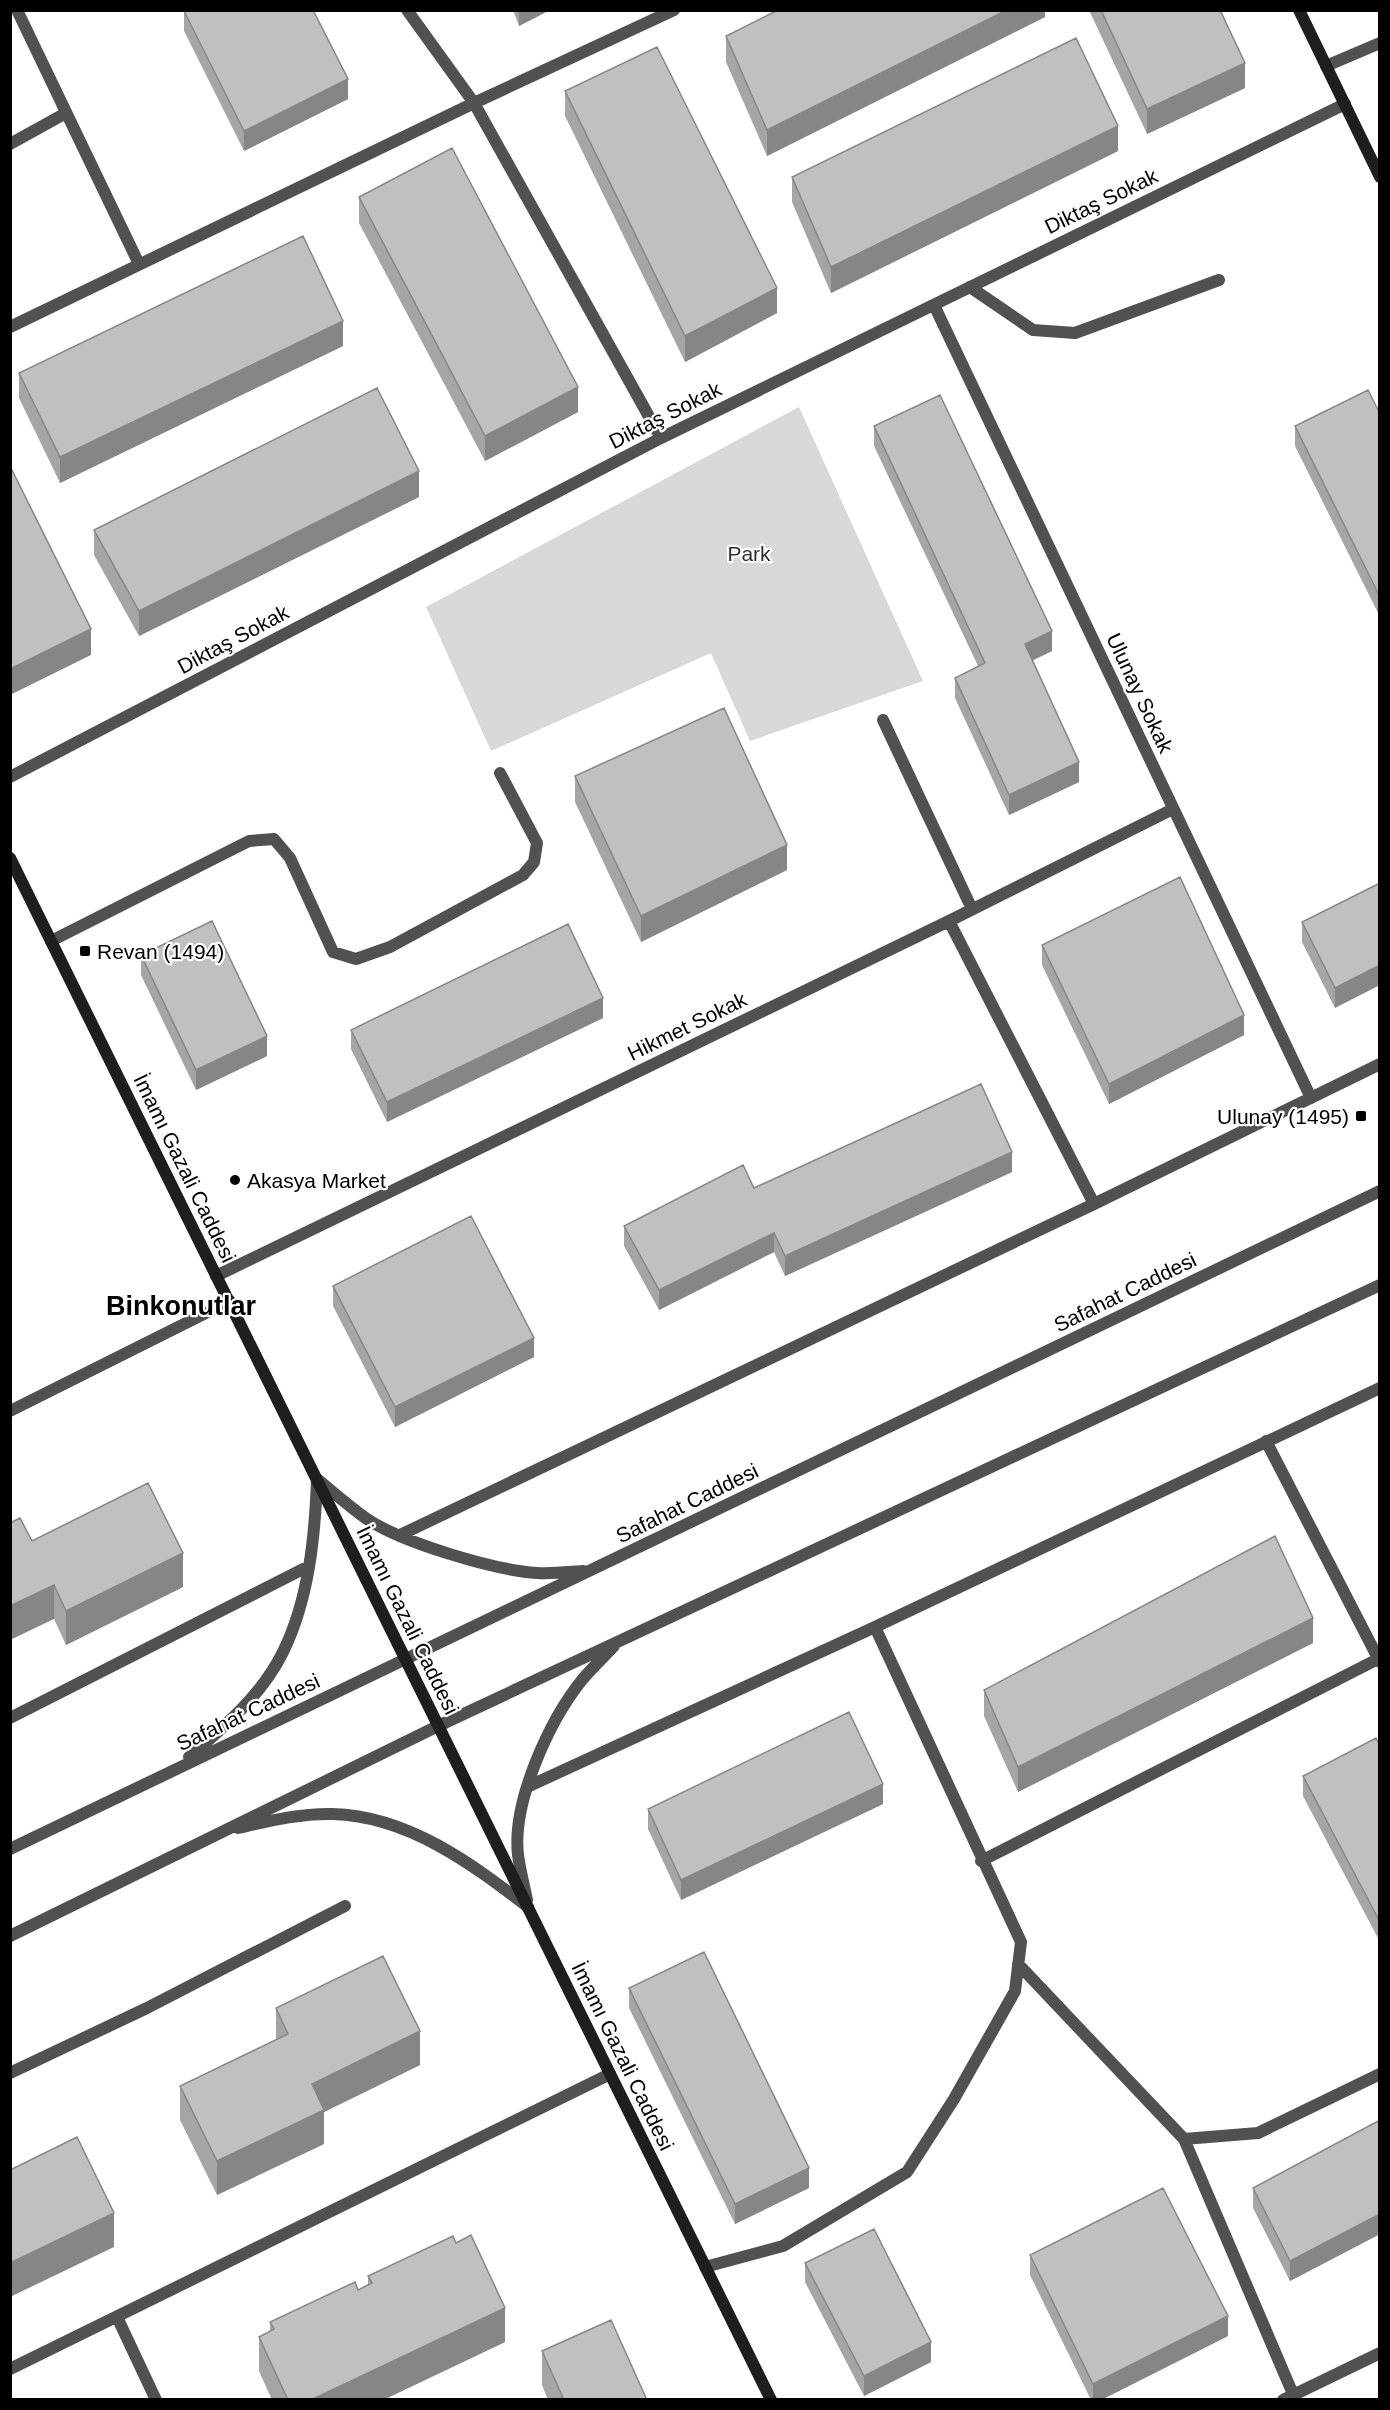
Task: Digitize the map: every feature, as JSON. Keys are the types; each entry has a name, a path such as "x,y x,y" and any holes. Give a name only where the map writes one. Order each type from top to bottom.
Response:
{"street":[{"path":"17,10 139,264"},
{"path":"407,10 474,103 661,438"},
{"path":"10,327 474,103 674,10"},
{"path":"1299,10 1380,177"},
{"path":"1326,66 1380,43"},
{"name":"Diktaş Sokak","path":"10,777 661,438 1345,104"},
{"path":"10,144 66,113"},
{"path":"970,287 1033,330 1075,333 1219,280"},
{"name":"Ulunay Sokak","path":"934,305 1311,1098"},
{"path":"883,720 972,909"},
{"path":"51,941 249,841 274,839 290,858 333,952 356,959 390,947 523,875 534,862 537,843 500,773"},
{"name":"Hikmet Sokak","path":"216,1276 949,921 1173,809"},
{"name":"İmamı Gazali Caddesi","path":"10,858 771,2400"},
{"path":"949,921 1094,1204"},
{"path":"400,1535 1094,1204 1380,1064"},
{"name":"Safahat Caddesi","path":"10,1849 176,1767 590,1571 1380,1191"},
{"path":"10,1936 438,1726 1380,1285"},
{"path":"10,1411 230,1301"},
{"path":"528,1787 875,1627 1380,1388"},
{"path":"981,1861 1379,1661 1266,1442"},
{"path":"317,1479 368,1519 400,1535 468,1559 538,1573 590,1571"},
{"path":"176,1767 231,1720 256,1692 283,1653 297,1613 309,1566 315,1527 317,1479"},
{"path":"10,1718 309,1566"},
{"path":"705,2267 783,2246 907,2172 954,2099 1014,1991 1021,1942 981,1861 875,1627"},
{"path":"528,1907 518,1853 520,1816 541,1747 559,1714 582,1680 619,1641"},
{"path":"219,1832 292,1816 334,1814 374,1820 408,1831 447,1850 482,1872 528,1907"},
{"path":"10,2073 147,2008 345,1906"},
{"path":"1018,1964 1184,2139 1288,2397 1380,2353"},
{"path":"10,2370 610,2074"},
{"path":"1184,2139 1258,2133 1380,2074"},
{"path":"117,2318 156,2400"}],"green space":[{"name":"Park","path":"799,407 923,681 750,741 711,653 491,751 426,607"}],"building":[{"path":"185,10 313,10 348,79 244,131"},
{"path":"778,10 1007,10 767,130 726,36"},
{"path":"1101,10 1220,10 1245,63 1147,109"},
{"path":"1076,38 1118,126 831,267 792,177"},
{"path":"657,47 777,288 685,336 565,91"},
{"path":"452,148 578,387 485,436 359,197"},
{"path":"303,236 343,321 60,457 19,373"},
{"path":"377,388 419,471 139,611 94,530"},
{"path":"1368,390 1380,414 1380,597 1295,426"},
{"path":"940,395 1052,631 1025,644 1079,762 1009,795 955,678 985,663 874,426"},
{"path":"10,466 91,629 10,669"},
{"path":"724,708 787,845 641,916 575,776"},
{"path":"1180,877 1244,1015 1109,1084 1042,945"},
{"path":"1380,883 1380,965 1335,988 1302,922"},
{"path":"212,921 267,1036 196,1070 141,955"},
{"path":"568,924 603,998 387,1102 351,1030"},
{"path":"981,1084 1012,1152 785,1256 774,1233 659,1290 624,1226 743,1165 754,1188"},
{"path":"471,1216 534,1338 395,1407 333,1286"},
{"path":"148,1483 183,1553 66,1611 54,1585 10,1606 10,1523 20,1518 32,1541"},
{"path":"1275,1536 1313,1618 1018,1767 984,1690"},
{"path":"849,1712 883,1784 681,1880 648,1809"},
{"path":"1376,1738 1380,1746 1380,1922 1303,1776"},
{"path":"704,1952 809,2168 735,2204 629,1988"},
{"path":"383,1956 420,2031 312,2084 324,2110 217,2161 180,2086 288,2034 276,2008"},
{"path":"1380,2120 1380,2214 1290,2261 1253,2188"},
{"path":"77,2137 114,2213 10,2263 10,2170"},
{"path":"1163,2188 1228,2316 1093,2384 1030,2255"},
{"path":"874,2229 931,2342 864,2376 805,2263"},
{"path":"471,2235 505,2308 311,2400 288,2400 259,2337 274,2329 270,2322 355,2282 358,2290 372,2283 368,2276 453,2236 456,2243"},
{"path":"611,2320 647,2400 564,2400 542,2351"}],"place":[{"name":"Revan (1494)","path":"85,951"},
{"name":"Ulunay (1495)","path":"1361,1116"},
{"name":"Akasya Market","path":"235,1180"}],"district":[{"name":"Binkonutlar","path":"181,1306"}]}
